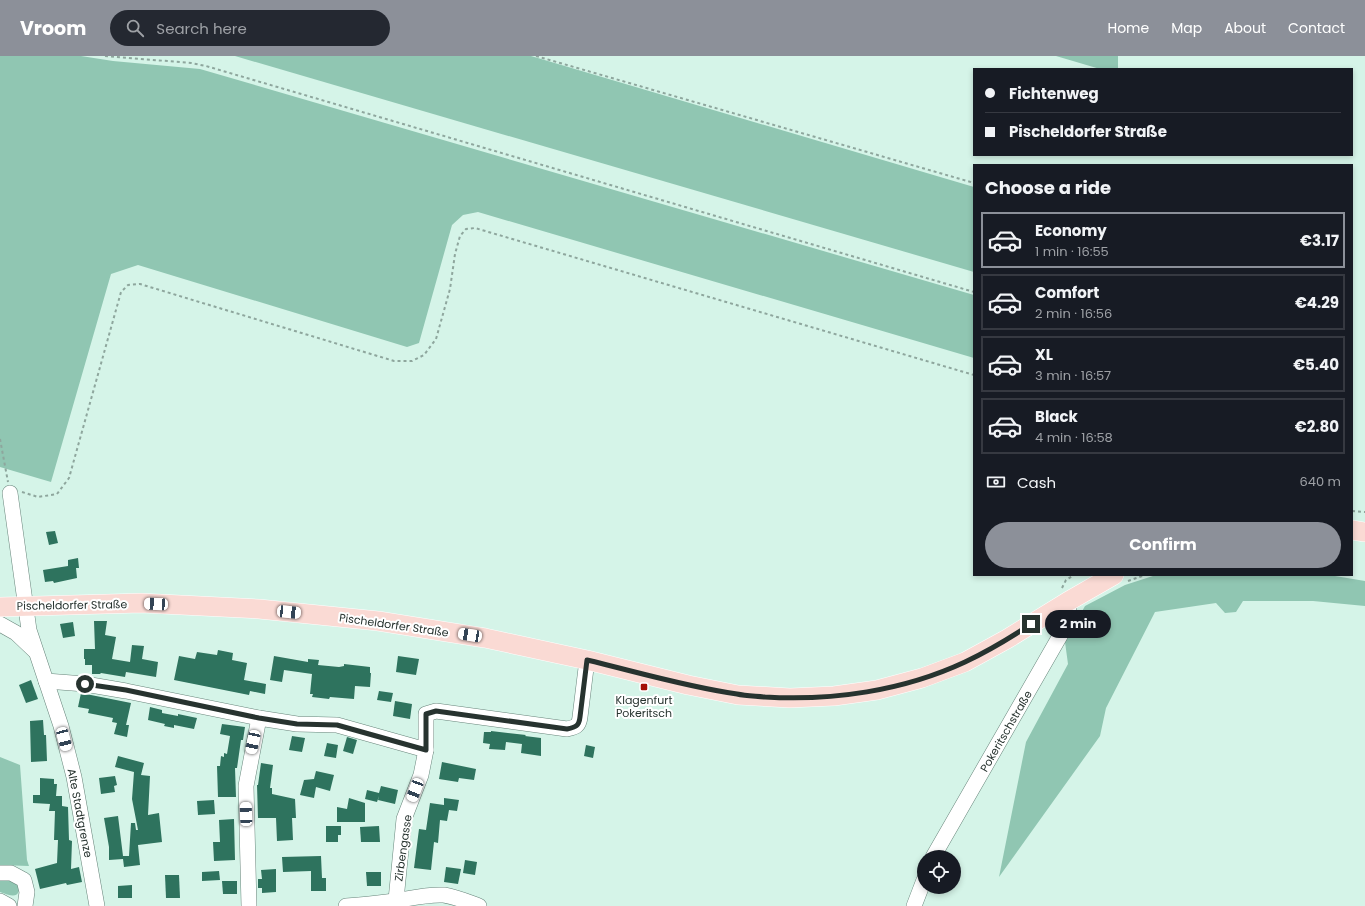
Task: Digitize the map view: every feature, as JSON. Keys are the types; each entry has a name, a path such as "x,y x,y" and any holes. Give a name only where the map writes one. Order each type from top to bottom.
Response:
{"main road":[{"path":"1353,530 1365,532"},
{"name":"Pischeldorfer Straße","path":"0,607 141,603 275,611 378,621 485,638 587,660 688,685 738,695 790,698 834,696 877,690 922,678 965,662 1007,639 1112,576"}],"street":[{"name":"Alte Stadtgrenze","path":"10,490 29,630 61,726 74,777 98,906"},
{"name":"Pokeritschstraße","path":"937,850 1068,622 1069,612 1067,602"},
{"path":"0,624 16,633 37,653"},
{"name":"Zirbengasse","path":"396,900 404,819 421,775 426,750 426,714 436,711 567,729 575,727 579,723 587,660"},
{"path":"46,681 85,684 126,690 259,718 297,724 337,725 426,750"},
{"path":"250,906 246,786 259,718"},
{"path":"0,873 11,873 24,880 27,892 25,906"},
{"path":"914,906 919,894"},
{"path":"346,906 419,896 445,896 479,906"},
{"path":"0,901 9,906"}],"path":[{"path":"105,56 191,63 206,66 973,292"},
{"path":"536,56 973,183"},
{"path":"0,439 10,490 38,497 57,494 69,478 121,292 128,285 140,284 394,361 412,362 424,355 436,339 450,288 455,254 460,236 466,229 471,228 973,376"},
{"path":"1353,511 1365,512"}],"green space":[{"path":"0,56 81,56 113,61 200,69 973,295 973,358 478,212 463,215 452,225 419,343 407,347 138,265 111,274 51,482 0,467"},
{"path":"235,56 531,56 973,187 973,272"},
{"path":"1056,56 1118,56 1118,68 1097,68"},
{"path":"1153,576 1335,576 1365,581 1365,606 1313,601 1243,601 1236,612 1225,613 1216,603 1155,612 1106,708 1100,736 999,877 1026,742 1068,664 1065,642 1085,606 1125,585"},
{"path":"0,757 20,765 27,860 29,866 0,865"},
{"path":"0,875 18,881 19,891 17,894 9,895 0,892"}],"building":[{"path":"55,531 58,543 49,545 46,532"},
{"path":"78,558 79,568 76,568 77,578 54,583 53,581 45,582 43,570 68,566 68,560"},
{"path":"94,621 107,621 105,635 116,637 112,659 130,662 132,645 144,646 142,659 158,662 156,677 126,672 125,677 101,673 92,674 92,665 85,665 84,649 95,649"},
{"path":"73,622 75,636 63,638 60,624"},
{"path":"218,650 233,653 232,660 247,663 244,680 266,684 265,694 250,691 249,695 174,680 179,656 195,659 197,652 217,655"},
{"path":"274,656 308,662 308,659 319,660 318,665 339,667 344,666 344,664 370,667 370,687 355,686 354,699 312,697 313,694 310,694 312,674 284,670 282,682 270,680"},
{"path":"398,656 419,659 416,675 396,672"},
{"path":"31,680 38,699 26,703 19,685"},
{"path":"379,691 393,693 391,702 377,700"},
{"path":"81,693 131,703 126,725 129,725 127,737 114,734 117,723 112,722 113,718 88,713 89,709 78,707"},
{"path":"395,701 412,704 410,719 393,716"},
{"path":"150,707 162,710 162,713 178,716 178,714 197,718 194,729 174,725 174,728 148,720"},
{"path":"43,720 44,735 46,735 47,761 31,762 30,721"},
{"path":"222,724 245,727 243,740 241,740 237,768 235,768 236,797 218,797 217,766 220,766 221,756 224,757 224,753 227,754 230,736 220,734"},
{"path":"491,731 541,738 541,756 521,753 522,744 506,742 505,750 489,749 490,744 483,743 484,732"},
{"path":"292,736 305,738 302,752 289,750"},
{"path":"347,737 357,740 353,754 343,751"},
{"path":"327,743 338,745 336,758 324,756"},
{"path":"586,745 595,747 593,758 584,756"},
{"path":"118,756 144,763 141,775 150,776 148,815 159,813 162,842 138,845 140,865 124,867 123,859 109,860 109,847 104,818 118,816 123,856 129,856 131,823 135,823 136,830 138,830 132,799 134,772 115,767"},
{"path":"442,762 476,769 474,780 459,778 458,782 439,779"},
{"path":"261,763 273,765 270,788 272,788 272,794 295,799 296,818 292,818 293,840 277,841 276,818 258,818 257,785"},
{"path":"316,771 334,775 330,791 316,787 314,798 300,795 304,780 314,779"},
{"path":"115,776 117,785 114,786 115,792 101,794 99,778"},
{"path":"40,778 54,779 54,784 57,784 56,796 62,796 62,806 68,807 69,840 72,841 71,869 79,867 82,882 67,885 66,883 40,889 35,869 57,863 58,840 54,840 55,811 49,811 50,804 33,803 33,795 40,795"},
{"path":"381,786 398,790 395,804 378,800 379,796 377,802 365,799 367,790 379,793"},
{"path":"349,798 365,803 365,822 337,822 337,807 347,809"},
{"path":"444,798 459,800 457,811 449,810 447,821 440,820 438,843 434,842 431,870 414,868 419,829 426,830 430,803 444,805"},
{"path":"214,800 215,814 198,815 197,801"},
{"path":"234,819 235,860 214,861 213,842 220,842 219,820"},
{"path":"326,826 341,826 341,835 338,835 338,842 326,842"},
{"path":"379,826 380,842 361,842 360,827"},
{"path":"321,856 322,878 326,878 326,891 311,891 311,871 283,872 282,857"},
{"path":"465,860 477,862 475,875 463,873"},
{"path":"446,867 461,869 458,884 444,882"},
{"path":"276,869 276,892 262,893 262,888 258,888 258,879 262,879 261,870"},
{"path":"219,871 220,880 202,881 202,872"},
{"path":"366,872 381,872 381,886 367,886"},
{"path":"165,875 179,875 180,898 166,898"},
{"path":"222,881 237,881 237,894 223,894"},
{"path":"132,885 132,898 118,898 118,886"}],"place":[{"name":"Klagenfurt Pokeritsch","path":"644,687"}],"route":[{"path":"85,684 126,690 259,718 297,724 337,725 426,750 426,714 436,711 567,729 575,727 579,723 587,660 688,685 738,695 790,698 834,696 877,690 922,678 965,662 1031,624"}]}
